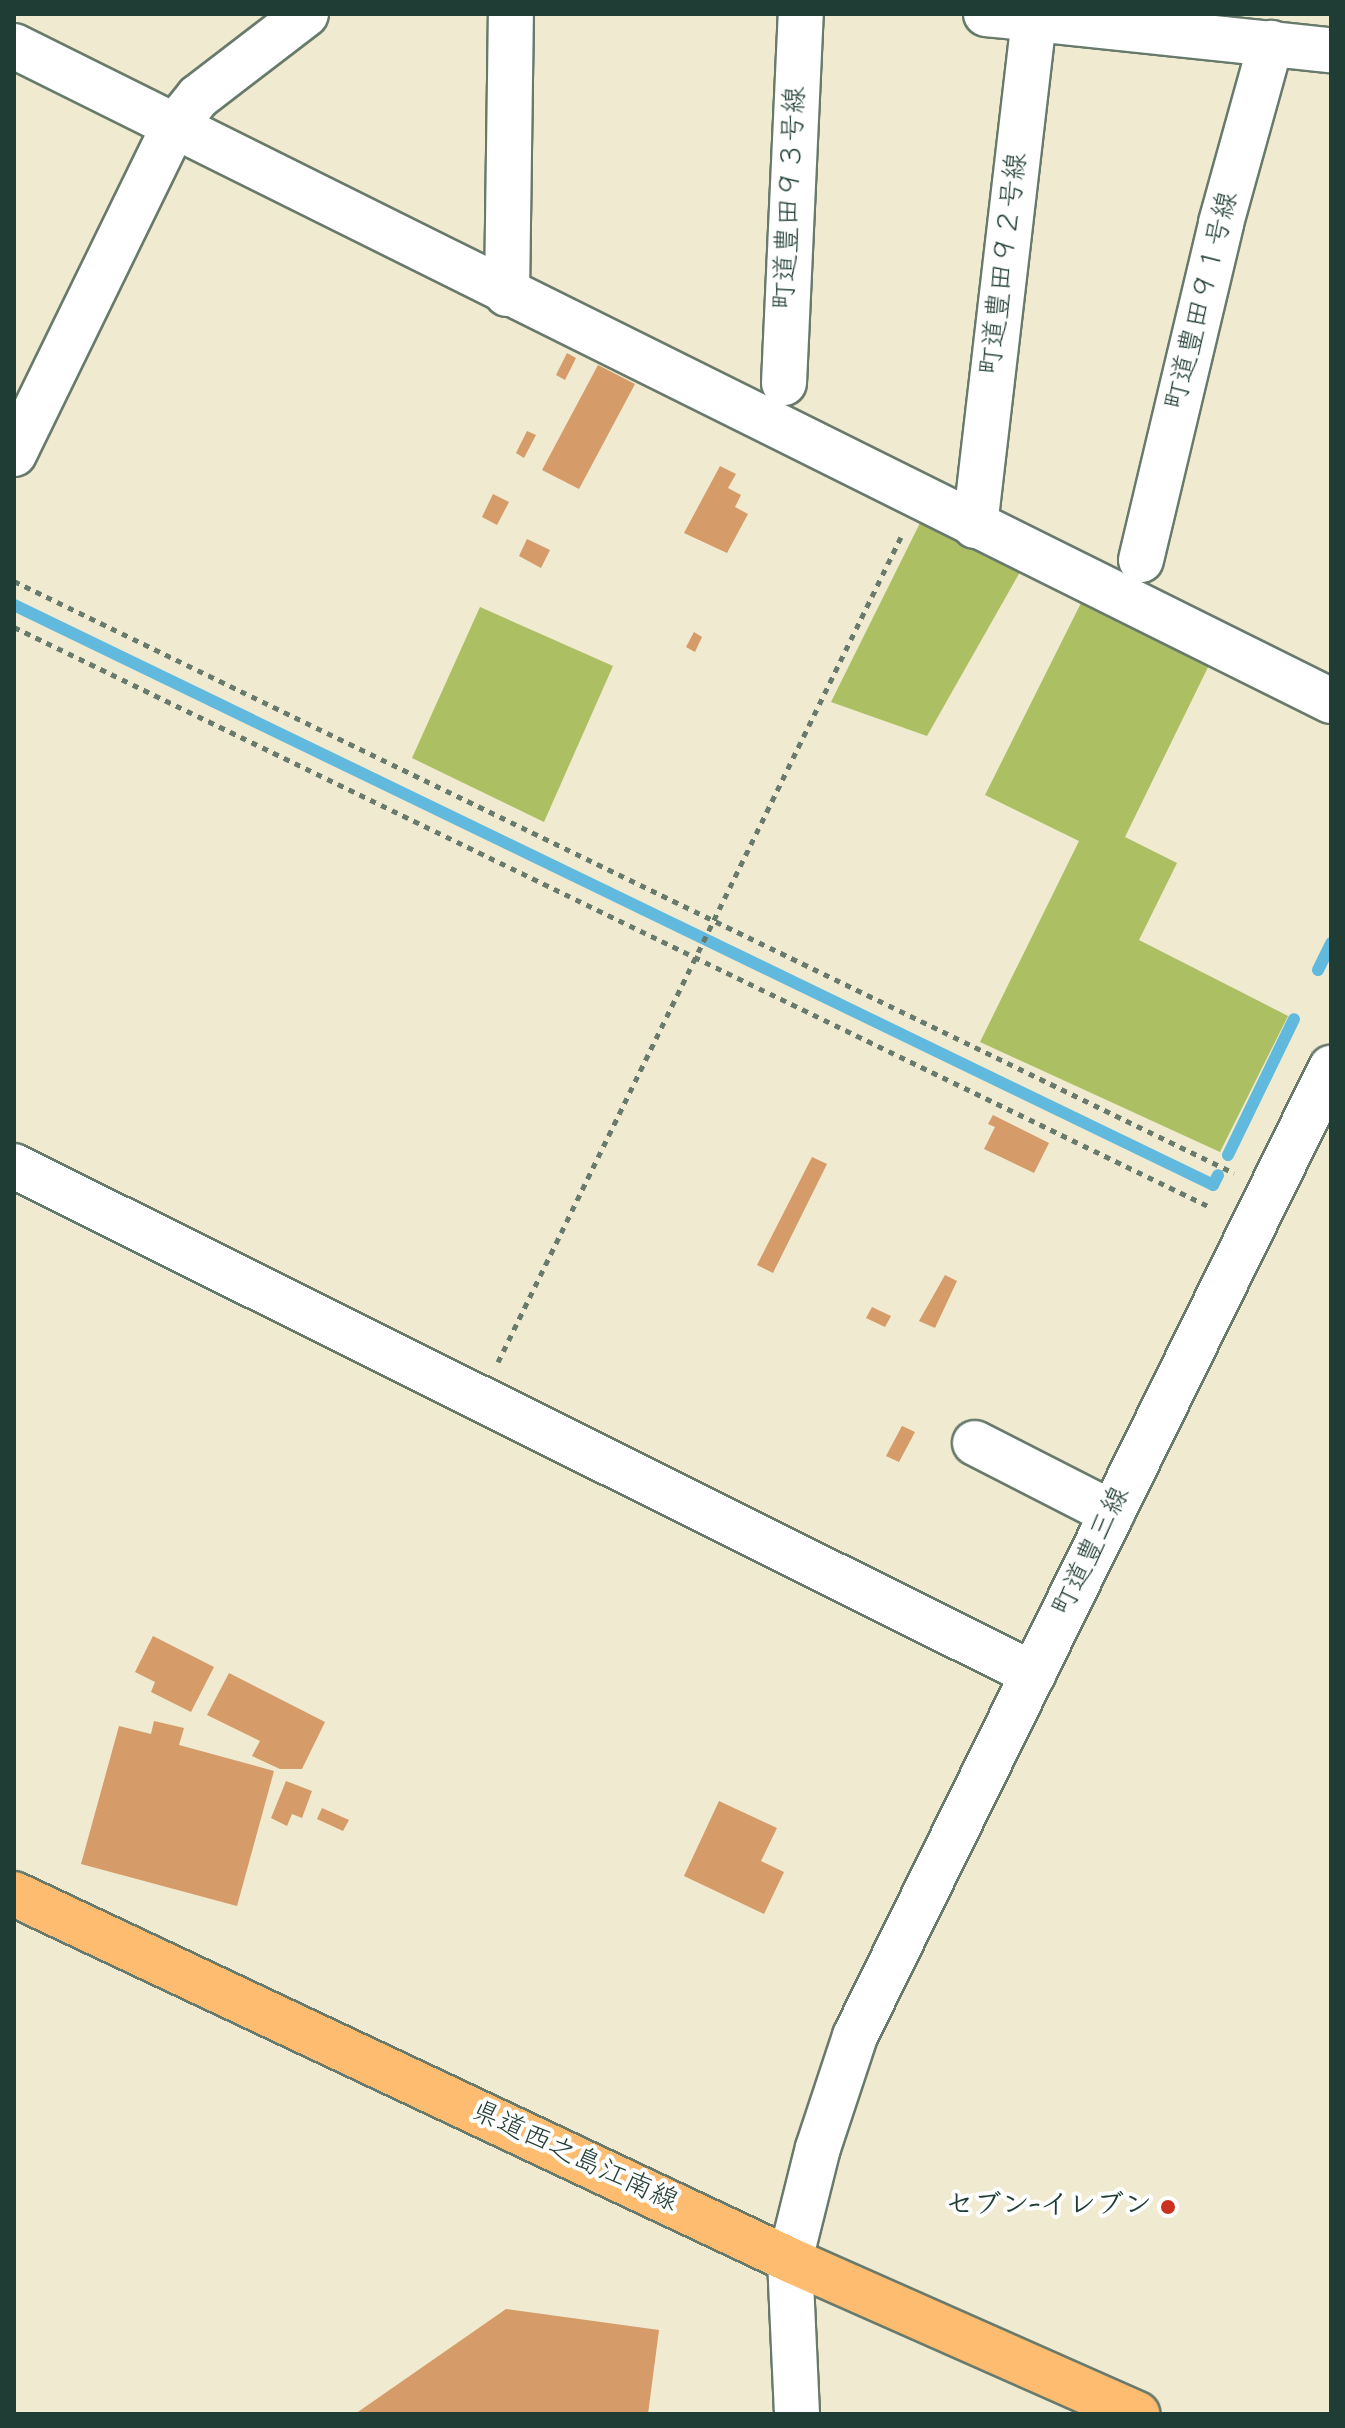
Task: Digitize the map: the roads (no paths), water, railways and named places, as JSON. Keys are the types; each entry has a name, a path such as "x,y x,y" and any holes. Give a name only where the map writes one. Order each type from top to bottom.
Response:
{"main road":[{"name":"県道西之島江南線","path":"14,1894 790,2260 1137,2414"}],"street":[{"path":"14,454 178,122 198,97 306,14"},
{"path":"487,14 494,278"},
{"path":"494,278 511,14"},
{"name":"町道豊田９３号線","path":"784,383 801,14"},
{"path":"986,14 1034,19 1228,26 1271,43 1331,50"},
{"name":"町道豊田９２号線","path":"976,518 1034,19"},
{"name":"町道豊田９１号線","path":"1141,560 1221,223 1271,43"},
{"path":"14,46 178,122 494,278 920,499 976,518 1331,701"},
{"name":"町道豊三線","path":"797,2414 790,2260 818,2148 855,2036 1331,1068"},
{"path":"14,1166 1033,1674"},
{"path":"975,1443 1112,1513"}],"waterway":[{"path":"14,605 1213,1185 1218,1175"},
{"path":"1318,970 1331,943"},
{"path":"1228,1155 1294,1019"}],"place":[{"name":"セブン-イレブン","path":"1168,2207"}]}
